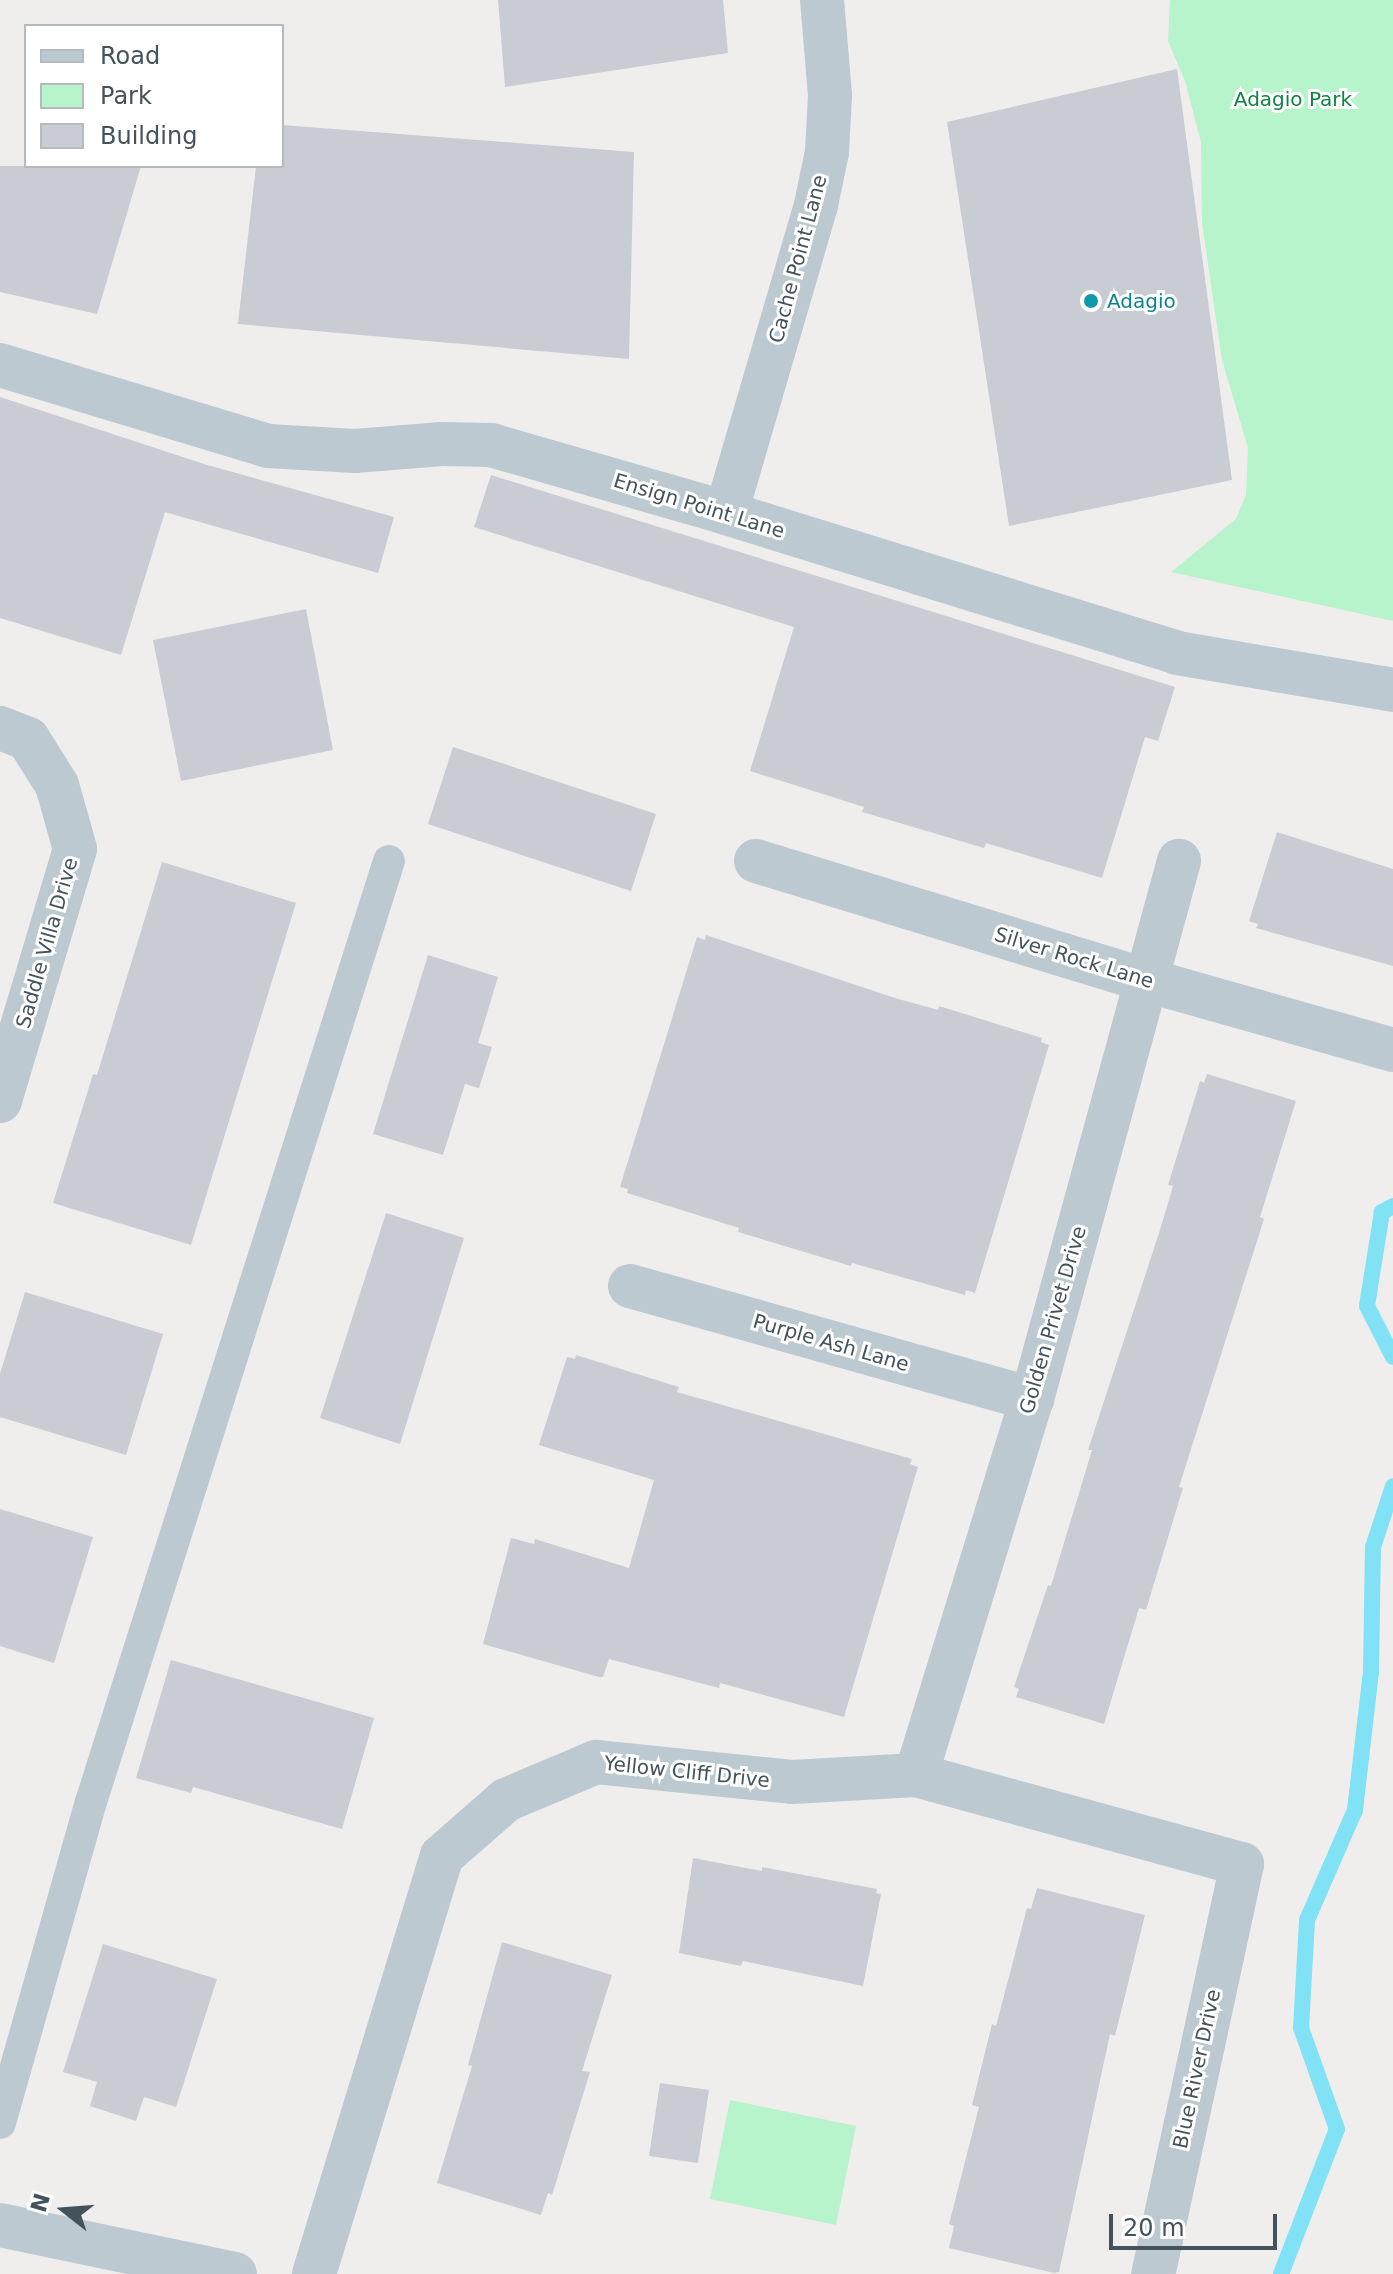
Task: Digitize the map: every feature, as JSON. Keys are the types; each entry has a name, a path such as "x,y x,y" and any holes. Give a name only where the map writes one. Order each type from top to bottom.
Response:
{"street":[{"name":"Cache Point Lane","path":"726,513 816,205 827,152 830,95 822,0"},
{"name":"Ensign Point Lane","path":"0,365 268,446 355,451 442,444 491,445 726,513 1177,653 1393,690"},
{"name":"Saddle Villa Drive","path":"0,728 28,739 57,785 75,849 0,1101"},
{"name":"Silver Rock Lane","path":"756,861 1146,980 1393,1050"},
{"name":"Golden Privet Drive","path":"916,1775 1032,1399 1179,861"},
{"name":"Purple Ash Lane","path":"630,1286 1032,1399"},
{"name":"Yellow Cliff Drive","path":"314,2274 442,1856 506,1800 596,1762 792,1782 916,1775 1242,1864"},
{"name":"Blue River Drive","path":"1153,2274 1242,1864"},
{"path":"0,2225 235,2274"}],"lane":[{"path":"0,2123 91,1802 389,861"}],"green space":[{"name":"Adagio Park","path":"1170,0 1393,0 1393,621 1171,572 1236,519 1246,495 1248,448 1222,360 1202,223 1201,142 1185,81 1168,41"},
{"path":"730,2100 856,2126 836,2225 710,2199"}],"building":[{"path":"498,0 723,0 728,53 505,87"},
{"name":"Adagio","path":"1177,69 1232,480 1009,526 947,122"},
{"path":"284,125 634,152 629,359 238,324 256,168 284,168"},
{"path":"0,166 140,168 97,314 0,292"},
{"path":"0,397 204,464 394,517 378,573 165,512 121,655 0,618"},
{"path":"491,475 1175,687 1158,741 1145,737 1102,878 986,843 984,848 862,812 864,807 750,771 794,627 474,527"},
{"path":"306,609 333,750 181,781 153,640"},
{"path":"453,747 656,814 631,891 428,824"},
{"path":"1277,832 1393,869 1393,966 1256,928 1258,924 1249,921"},
{"path":"162,862 296,903 191,1245 53,1203 93,1074 97,1075"},
{"path":"706,935 895,998 938,1010 939,1006 1042,1038 1041,1042 1049,1045 975,1293 966,1290 965,1295 852,1263 851,1266 738,1232 739,1228 627,1193 628,1189 620,1187 697,937 705,940"},
{"path":"428,955 498,977 478,1043 492,1047 479,1088 465,1084 443,1155 373,1134"},
{"path":"1207,1074 1296,1101 1260,1217 1264,1219 1179,1487 1183,1488 1146,1610 1139,1608 1104,1724 1016,1697 1019,1689 1014,1687 1048,1585 1051,1586 1092,1450 1088,1450 1173,1186 1168,1185 1200,1081 1204,1083"},
{"path":"386,1213 464,1238 400,1444 320,1418"},
{"path":"25,1292 163,1334 126,1455 0,1417 0,1374"},
{"path":"576,1355 679,1387 677,1392 912,1459 910,1464 918,1467 844,1717 720,1683 719,1688 609,1659 603,1677 599,1677 483,1644 511,1538 534,1544 535,1539 629,1568 654,1480 539,1445 567,1357 575,1359"},
{"path":"0,1509 93,1537 54,1663 0,1646"},
{"path":"171,1660 374,1718 342,1829 193,1787 191,1793 136,1778"},
{"path":"693,1858 762,1871 762,1867 877,1889 876,1893 881,1894 863,1986 743,1961 741,1966 679,1953"},
{"path":"1037,1888 1145,1915 1115,2036 1110,2034 1059,2272 1054,2273 949,2248 954,2226 949,2224 979,2107 972,2105 992,2024 996,2026 1027,1908 1031,1909"},
{"path":"502,1942 612,1975 582,2071 590,2072 552,2195 548,2193 541,2215 437,2183 472,2066 468,2065"},
{"path":"103,1944 217,1979 176,2107 144,2097 136,2121 90,2106 97,2082 63,2072"},
{"path":"660,2083 709,2090 698,2163 649,2156"}],"waterway":[{"path":"1393,1206 1382,1212 1367,1306 1393,1357"},
{"path":"1281,2274 1337,2129 1301,2028 1307,1920 1355,1810 1371,1672 1373,1547 1393,1486"}],"place":[{"name":"Adagio","path":"1091,301"}]}
